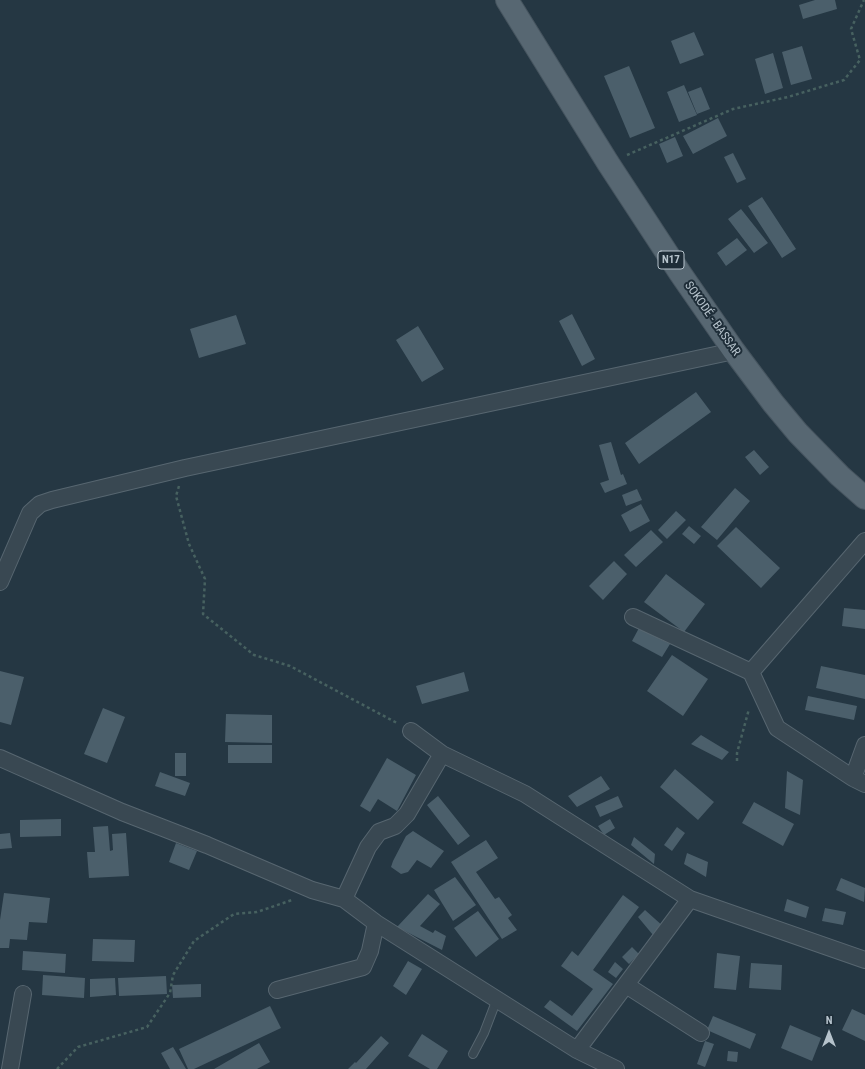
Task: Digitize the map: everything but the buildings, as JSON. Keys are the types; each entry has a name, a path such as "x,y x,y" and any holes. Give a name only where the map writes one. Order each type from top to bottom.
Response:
{"main road":[{"name":"SOKODÉ - BASSAR","path":"507,0 608,164 734,351 773,403 798,433 840,476 865,498"}],"street":[{"path":"0,582 30,513 40,504 185,468 734,351"},
{"path":"751,672 865,541"},
{"path":"633,617 751,672 777,728 859,781 865,745"},
{"path":"411,731 442,754 525,794 690,899 865,960"},
{"path":"344,899 368,847 379,832 395,826 407,814 442,754"},
{"path":"0,758 122,812 207,845 312,890 344,899 376,923 577,1050 616,1069"},
{"path":"577,1050 690,899"},
{"path":"277,990 363,967 370,951 376,923"},
{"path":"626,985 702,1033"},
{"path":"10,1069 23,994"}],"lane":[{"path":"473,1054 484,1033 497,999"}],"path":[{"path":"608,164 733,109 788,97 844,80 860,60 851,29 864,0"},
{"path":"185,468 176,496 189,544 205,579 203,614 254,655 290,666 411,731"},
{"path":"737,761 737,753 750,707"},
{"path":"57,1069 78,1046 147,1027 170,993 174,974 194,941 234,914 257,912 283,904 312,890"}]}
